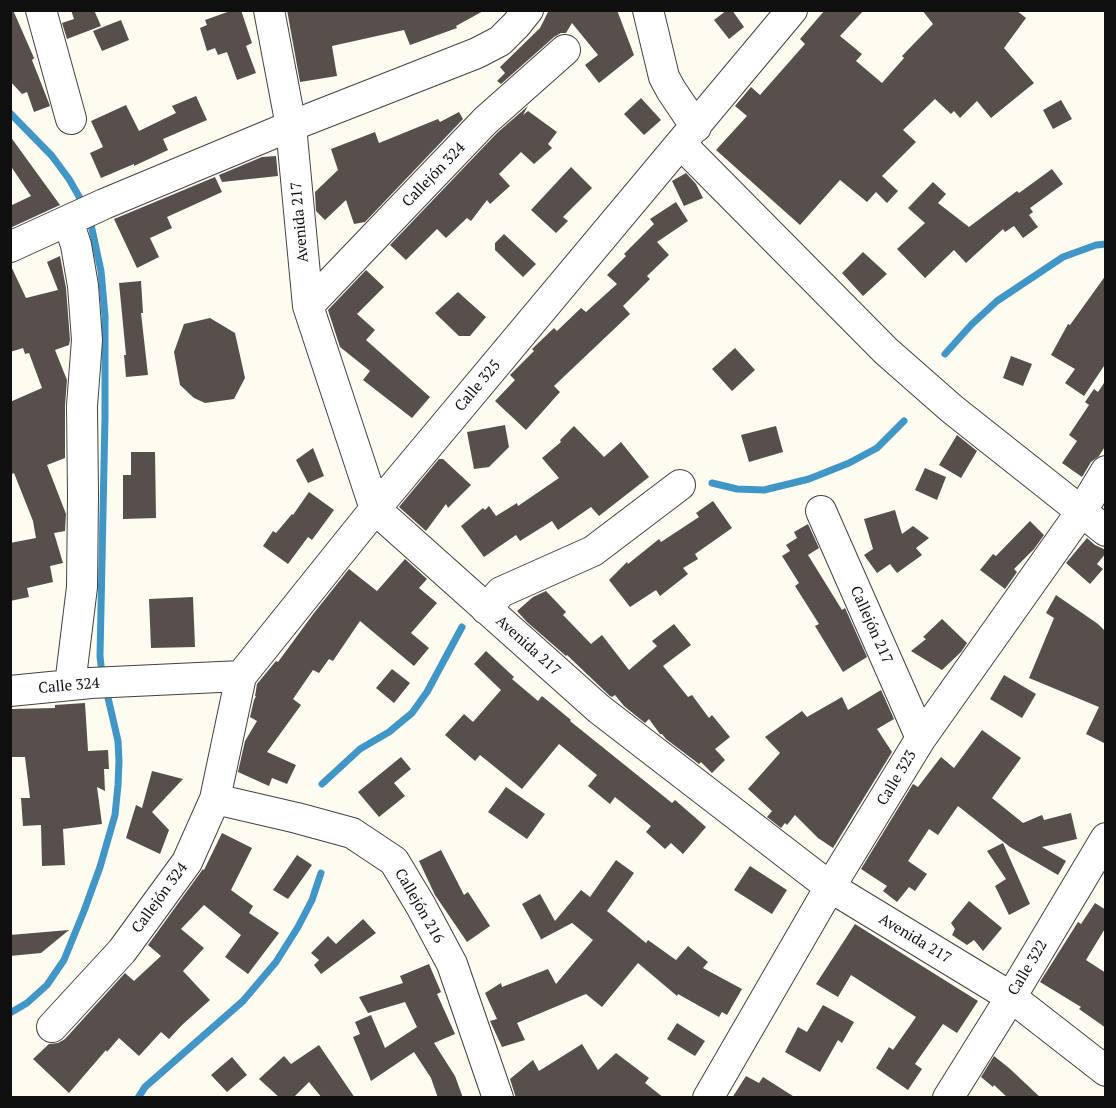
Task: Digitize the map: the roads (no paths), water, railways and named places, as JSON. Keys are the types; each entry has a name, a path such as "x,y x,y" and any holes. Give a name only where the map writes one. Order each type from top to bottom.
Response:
{"street":[{"path":"41,10 71,119"},
{"name":"Avenida 217","path":"269,10 291,126 308,306 375,509 599,709 830,887 1011,997 1106,1071"},
{"path":"10,247 104,204 291,126 477,53 500,41 528,10"},
{"path":"648,10 664,76 689,135 886,351 952,409 1106,531"},
{"name":"Calle 325","path":"241,676 375,509 792,10"},
{"name":"Callejón 324","path":"308,306 485,121 566,50"},
{"path":"71,220 83,286 87,340 82,406 81,684"},
{"name":"Calle 323","path":"708,1098 830,887 921,738 1082,512 1106,471"},
{"path":"486,609 501,592 593,551 680,485"},
{"name":"Callejón 217","path":"821,511 921,738"},
{"name":"Callejón 324","path":"52,1027 122,951 187,862 215,799 241,676"},
{"name":"Calle 324","path":"10,691 127,681 241,676"},
{"name":"Callejón 216","path":"215,799 352,833 394,861 452,964 498,1098"},
{"name":"Calle 322","path":"948,1098 1106,838"}],"waterway":[{"path":"10,113 52,156 85,207"},
{"path":"90,220 101,271 105,316 100,656 102,675"},
{"path":"945,354 997,301 1063,257 1096,245 1106,244"},
{"path":"712,483 737,489 764,490 809,479 849,463 877,448 904,421"},
{"path":"322,784 360,749 389,732 412,713 427,692 462,627"},
{"path":"10,1013 27,1003 47,985 64,960 100,867 115,815 119,761 118,741 106,689"},
{"path":"138,1098 145,1087 243,1001 276,962 312,900 321,873"}]}
